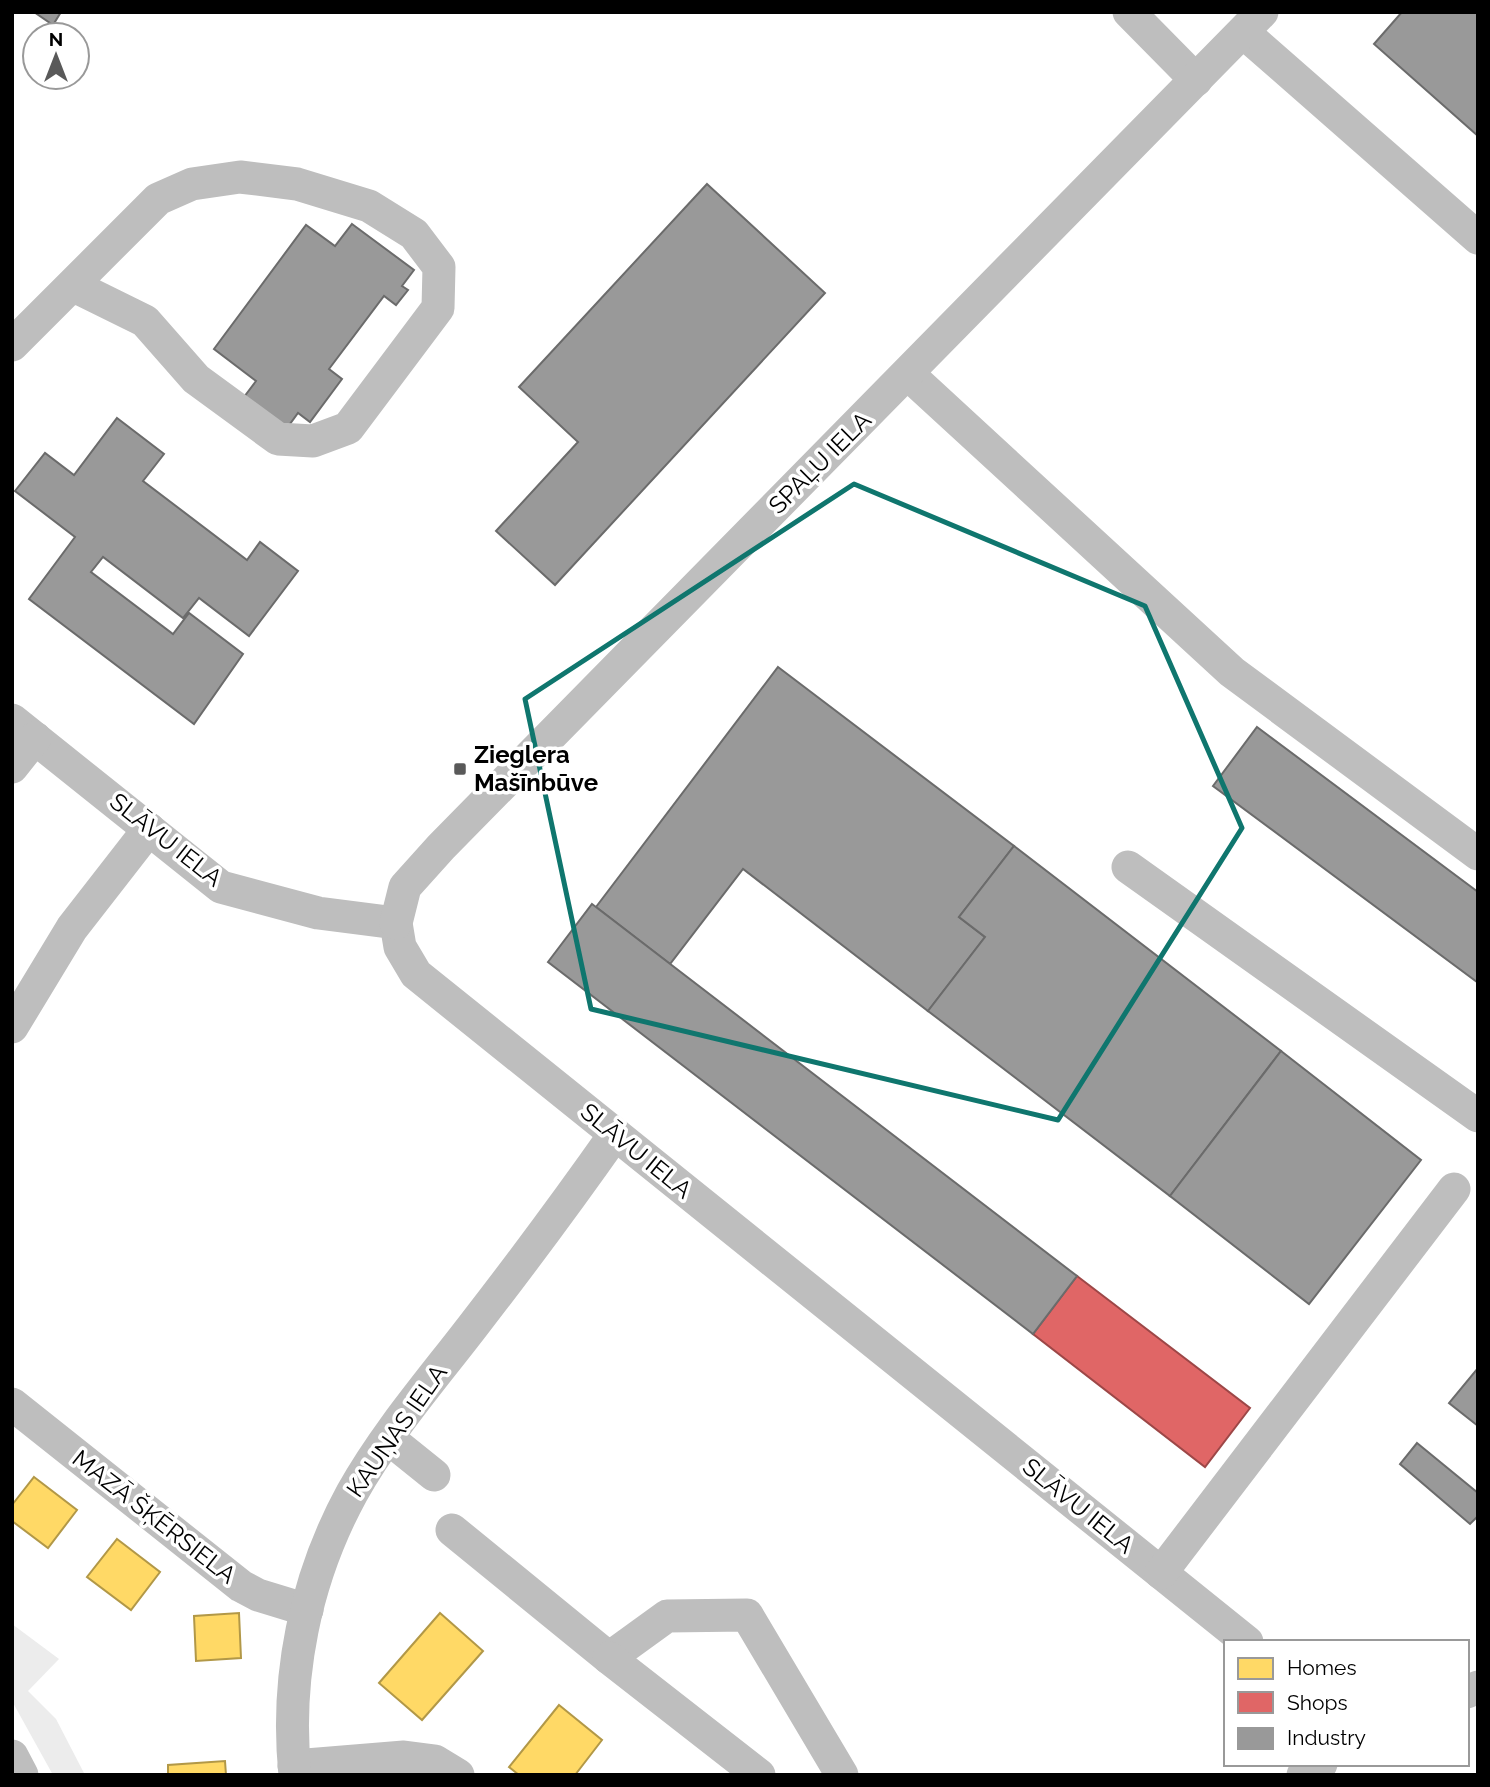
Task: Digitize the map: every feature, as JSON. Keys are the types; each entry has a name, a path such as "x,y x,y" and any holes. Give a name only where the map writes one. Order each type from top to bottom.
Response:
{"street":[{"path":"1129,12 1196,79"},
{"path":"1252,22 1478,238"},
{"name":"SPAĻU IELA","path":"396,923 405,887 441,847 1252,22"},
{"path":"12,345 72,285 158,199 192,184 240,177 297,184 369,206 415,234 439,267 438,309 348,428 313,441 278,439 195,379 145,321 72,285"},
{"path":"908,374 1232,672 1478,854"},
{"path":"12,767 24,729"},
{"name":"SLĀVU IELA","path":"24,729 221,887 318,913 396,923 400,947 416,974 1245,1640"},
{"path":"12,1027 72,928 149,829"},
{"path":"1128,867 1478,1116"},
{"name":"KAUŅAS IELA","path":"294,1771 293,1698 307,1609 335,1529 352,1494 388,1438 615,1135"},
{"path":"1161,1573 1454,1189"},
{"name":"MAZĀ ŠĶĒRSIELA","path":"12,1404 241,1586 281,1604 307,1609"},
{"path":"388,1438 434,1475"},
{"path":"452,1530 608,1658 759,1775"},
{"path":"608,1658 667,1616 747,1615 842,1775"},
{"path":"12,1756 22,1775"},
{"path":"294,1771 404,1757 435,1761 458,1775"}],"highlighted area":[{"path":"854,484 1145,606 1242,828 1058,1120 591,1009 525,699"}],"shaded area":[{"path":"12,1624 59,1659 28,1691 56,1719 85,1775 53,1775 12,1701"}],"building: Homes":[{"path":"34,1477 77,1510 48,1548 12,1521 12,1505"},
{"path":"117,1539 160,1572 131,1610 87,1577"},
{"path":"239,1613 241,1658 196,1661 194,1616"},
{"path":"440,1613 483,1651 422,1720 379,1683"},
{"path":"559,1705 602,1740 575,1775 519,1775 509,1767"},
{"path":"225,1761 226,1775 168,1775 168,1765"}],"building: Shops":[{"path":"1077,1276 1250,1408 1205,1467 1033,1334"}],"building: Industry":[{"path":"34,12 61,12 55,21 47,21"},
{"path":"1402,12 1478,12 1478,136 1374,44"},
{"path":"707,184 825,293 555,585 496,531 578,442 519,387"},
{"path":"352,224 414,270 402,286 408,290 396,305 384,296 329,369 342,379 310,422 298,413 287,428 244,397 256,381 214,349 306,225 335,246"},
{"path":"117,418 164,454 143,481 247,560 260,542 298,571 249,636 199,598 183,618 103,557 91,572 173,634 189,613 243,654 194,724 29,599 75,537 15,491 45,453 74,475"},
{"path":"778,667 1014,846 959,917 985,937 928,1011 743,869 670,964 596,907"},
{"path":"1257,727 1478,892 1477,982 1213,786"},
{"path":"1014,846 1281,1051 1170,1196 928,1011 985,937 959,917"},
{"path":"592,904 1077,1276 1033,1334 548,962"},
{"path":"1281,1051 1421,1160 1309,1304 1170,1196"},
{"path":"1478,1368 1478,1426 1449,1403"},
{"path":"1417,1443 1478,1493 1478,1516 1470,1524 1400,1464"}],"place":[{"name":"Zieglera Mašīnbūve","path":"460,769"}]}
